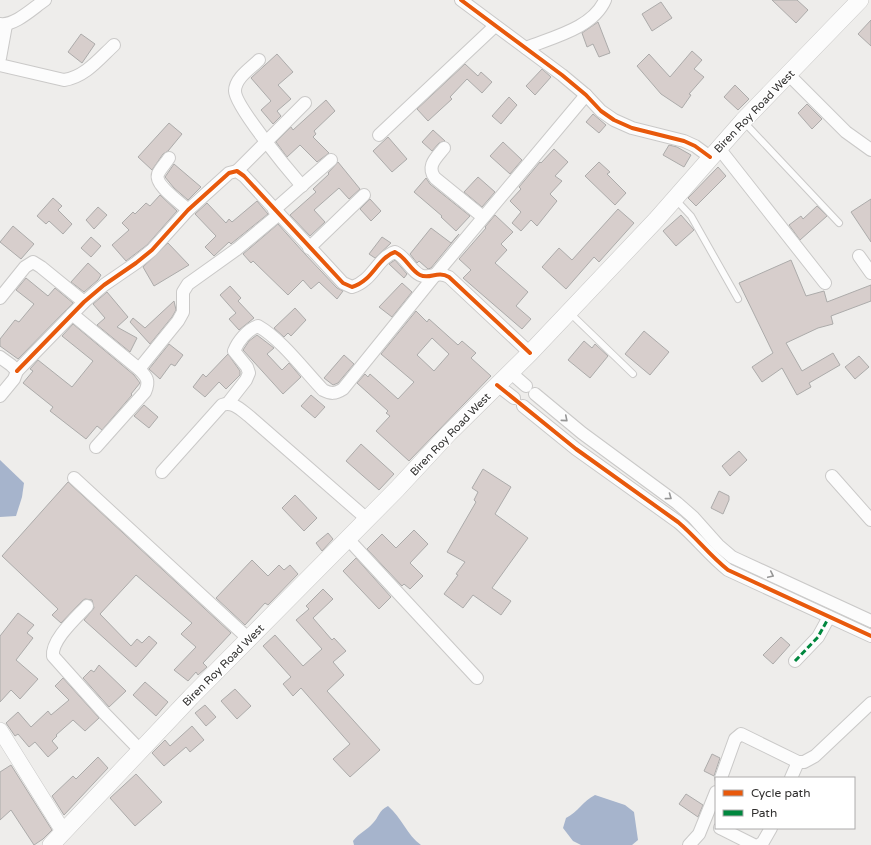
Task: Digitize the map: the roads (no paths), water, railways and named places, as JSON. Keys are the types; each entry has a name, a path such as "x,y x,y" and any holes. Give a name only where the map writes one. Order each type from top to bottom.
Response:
{"main road":[{"name":"Biren Roy Road West","path":"51,845 140,750 250,640 497,385 530,354 675,198 714,152 789,75 857,1"}],"street":[{"path":"0,58 3,25 45,0"},
{"path":"461,0 586,95 601,111 614,120 632,128 684,141 714,152 825,283"},
{"path":"526,48 591,19 601,10 605,0"},
{"path":"379,135 495,26"},
{"path":"0,65 64,80 73,79 82,74 114,45"},
{"path":"259,60 237,82 235,91 237,100 266,142 302,186"},
{"path":"789,75 846,132 871,150"},
{"path":"162,472 222,405 228,403 246,380 249,373 247,367 234,351 236,345 251,329 258,326 265,330 322,390 330,394 336,394 343,389 483,217 586,95"},
{"path":"0,396 14,379 17,372 84,302 104,285 152,250 188,210 228,173 236,171 305,103"},
{"path":"444,148 430,165 430,172 434,178 483,217"},
{"path":"169,158 158,174 158,180 161,186 188,210"},
{"path":"138,370 178,321 183,312 183,292 188,284 237,249 331,160"},
{"path":"236,171 244,176 343,283 352,287 362,284 388,254 395,252 402,254 419,274 426,277 436,274 443,274 450,277 530,354"},
{"path":"309,248 364,195"},
{"path":"859,256 871,273"},
{"path":"0,298 25,267 33,262 84,302"},
{"path":"72,314 147,377 148,384 145,392 96,447"},
{"path":"0,357 12,364 17,372"},
{"path":"510,372 582,433 677,503 718,545 732,557 871,621"},
{"path":"497,385 514,398"},
{"path":"228,403 234,405 249,416 367,519"},
{"path":"523,406 576,449 673,519 694,536 716,561 728,570 871,636"},
{"path":"832,476 871,520"},
{"path":"74,478 250,640"},
{"path":"348,538 477,678"},
{"path":"86,606 56,642 52,650 53,656 104,713 140,750"},
{"path":"795,661 818,636 829,617"},
{"path":"721,777 735,740 741,734 798,762 804,762 815,756 871,703"},
{"path":"0,730 63,831"},
{"path":"792,777 798,762"},
{"path":"689,845 711,823 715,798"},
{"path":"722,829 754,845"},
{"path":"759,845 763,842 770,829"}],"lane":[{"path":"743,121 839,223"},
{"path":"675,198 691,216 738,300"},
{"path":"569,312 633,374"}],"water":[{"path":"0,460 24,483 22,497 16,516 0,517"},
{"path":"595,795 625,805 634,812 638,840 632,845 581,845 573,841 563,828 566,818"},
{"path":"388,806 416,841 421,845 354,845 353,841 355,838 371,825 381,812"}]}
